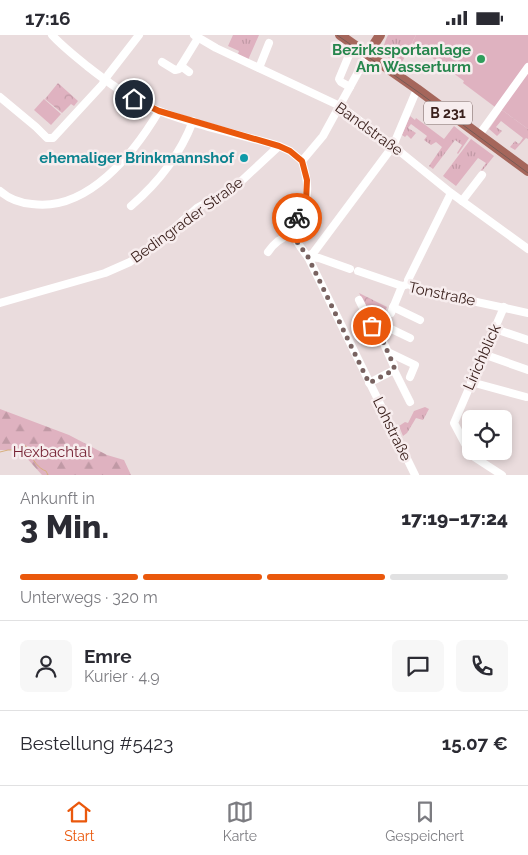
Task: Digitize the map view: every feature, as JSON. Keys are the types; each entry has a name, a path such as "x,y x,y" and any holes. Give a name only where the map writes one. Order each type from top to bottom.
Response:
{"main road":[{"name":"B 231","path":"340,35 367,57 417,89 528,171"},
{"path":"367,57 380,35"}],"street":[{"path":"52,35 66,49 127,95 159,111 279,146 290,151 302,161 307,180 306,200 293,224 292,235 286,236 268,252"},
{"path":"0,97 50,139 55,136 105,80 138,35"},
{"path":"162,62 175,70 179,69 196,36"},
{"name":"Bandstraße","path":"196,36 216,49 340,106 451,193 528,249"},
{"path":"259,68 269,43"},
{"path":"349,55 339,79 350,87"},
{"path":"302,161 323,136 367,57"},
{"path":"181,66 189,72"},
{"path":"478,135 528,67"},
{"path":"308,257 320,244 393,146 417,89"},
{"path":"0,191 19,202 38,205 63,203 79,196 100,182 127,157 159,111"},
{"path":"131,207 166,171 185,140 193,121"},
{"name":"Bedingrader Straße","path":"0,303 105,273 130,262 153,247 198,208 236,186 279,146"},
{"path":"462,201 482,175"},
{"path":"420,321 392,310 451,193"},
{"name":"Lohstraße","path":"292,235 308,257 415,475"},
{"name":"Tonstraße","path":"308,257 319,258 406,285 431,296 504,307 528,313"},
{"name":"Lohstraße","path":"359,300 372,326 381,337 394,370 410,402"},
{"name":"Lirichblick","path":"502,475 471,455 454,423 504,307"},
{"path":"381,337 386,325 410,338"},
{"path":"495,329 528,340"},
{"path":"388,352 415,365 410,377"},
{"path":"484,355 528,370"},
{"name":"Lohstraße","path":"369,383 394,370"},
{"path":"471,382 526,397"}],"green space":[{"path":"233,35 259,35 248,60 238,54 239,51 228,46"},
{"path":"388,35 416,35 400,66 385,53 384,46"},
{"name":"Bezirkssportanlage Am Wasserturm","path":"416,35 528,35 528,129 502,110 499,110 463,83 464,81 412,43"},
{"path":"58,83 78,101 74,106 71,104 62,113 45,99"},
{"path":"44,99 61,114 51,125 34,110"},
{"path":"502,110 528,129 528,139 526,138 515,150 510,147 515,141 519,144 523,138 501,121 496,127 502,131 497,136 489,129"},
{"path":"410,116 415,120 416,118 444,139 454,126 469,138 458,154 462,145 455,140 433,169 429,166 442,147 436,142 431,145 424,140 427,136 411,124 408,128 416,133 411,139 407,135 405,137 402,135"},
{"path":"471,139 494,156 482,171 486,163 478,158 456,186 443,176"},
{"path":"359,293 387,307 377,326"},
{"path":"425,407 429,409 423,420 416,418 403,436 399,426 405,422 408,423 414,411"},
{"name":"Hexbachtal","path":"0,409 69,435 107,455 124,460 131,475 42,475 24,455 16,450 0,450"}],"waterway":[{"path":"0,452 18,450 21,446 26,446 31,452 32,458 48,475"}],"tram line":[{"path":"337,35 528,173"}],"way so far":[{"path":"297,218 293,224 292,234 308,257 369,383 394,370 381,337 372,326"}],"place":[{"name":"Bezirkssportanlage Am Wasserturm","path":"481,59"},
{"name":"ehemaliger Brinkmannshof","path":"244,158"}],"route":[{"path":"134,99 159,111 279,146 290,151 302,161 307,180 306,200 297,218"}]}
